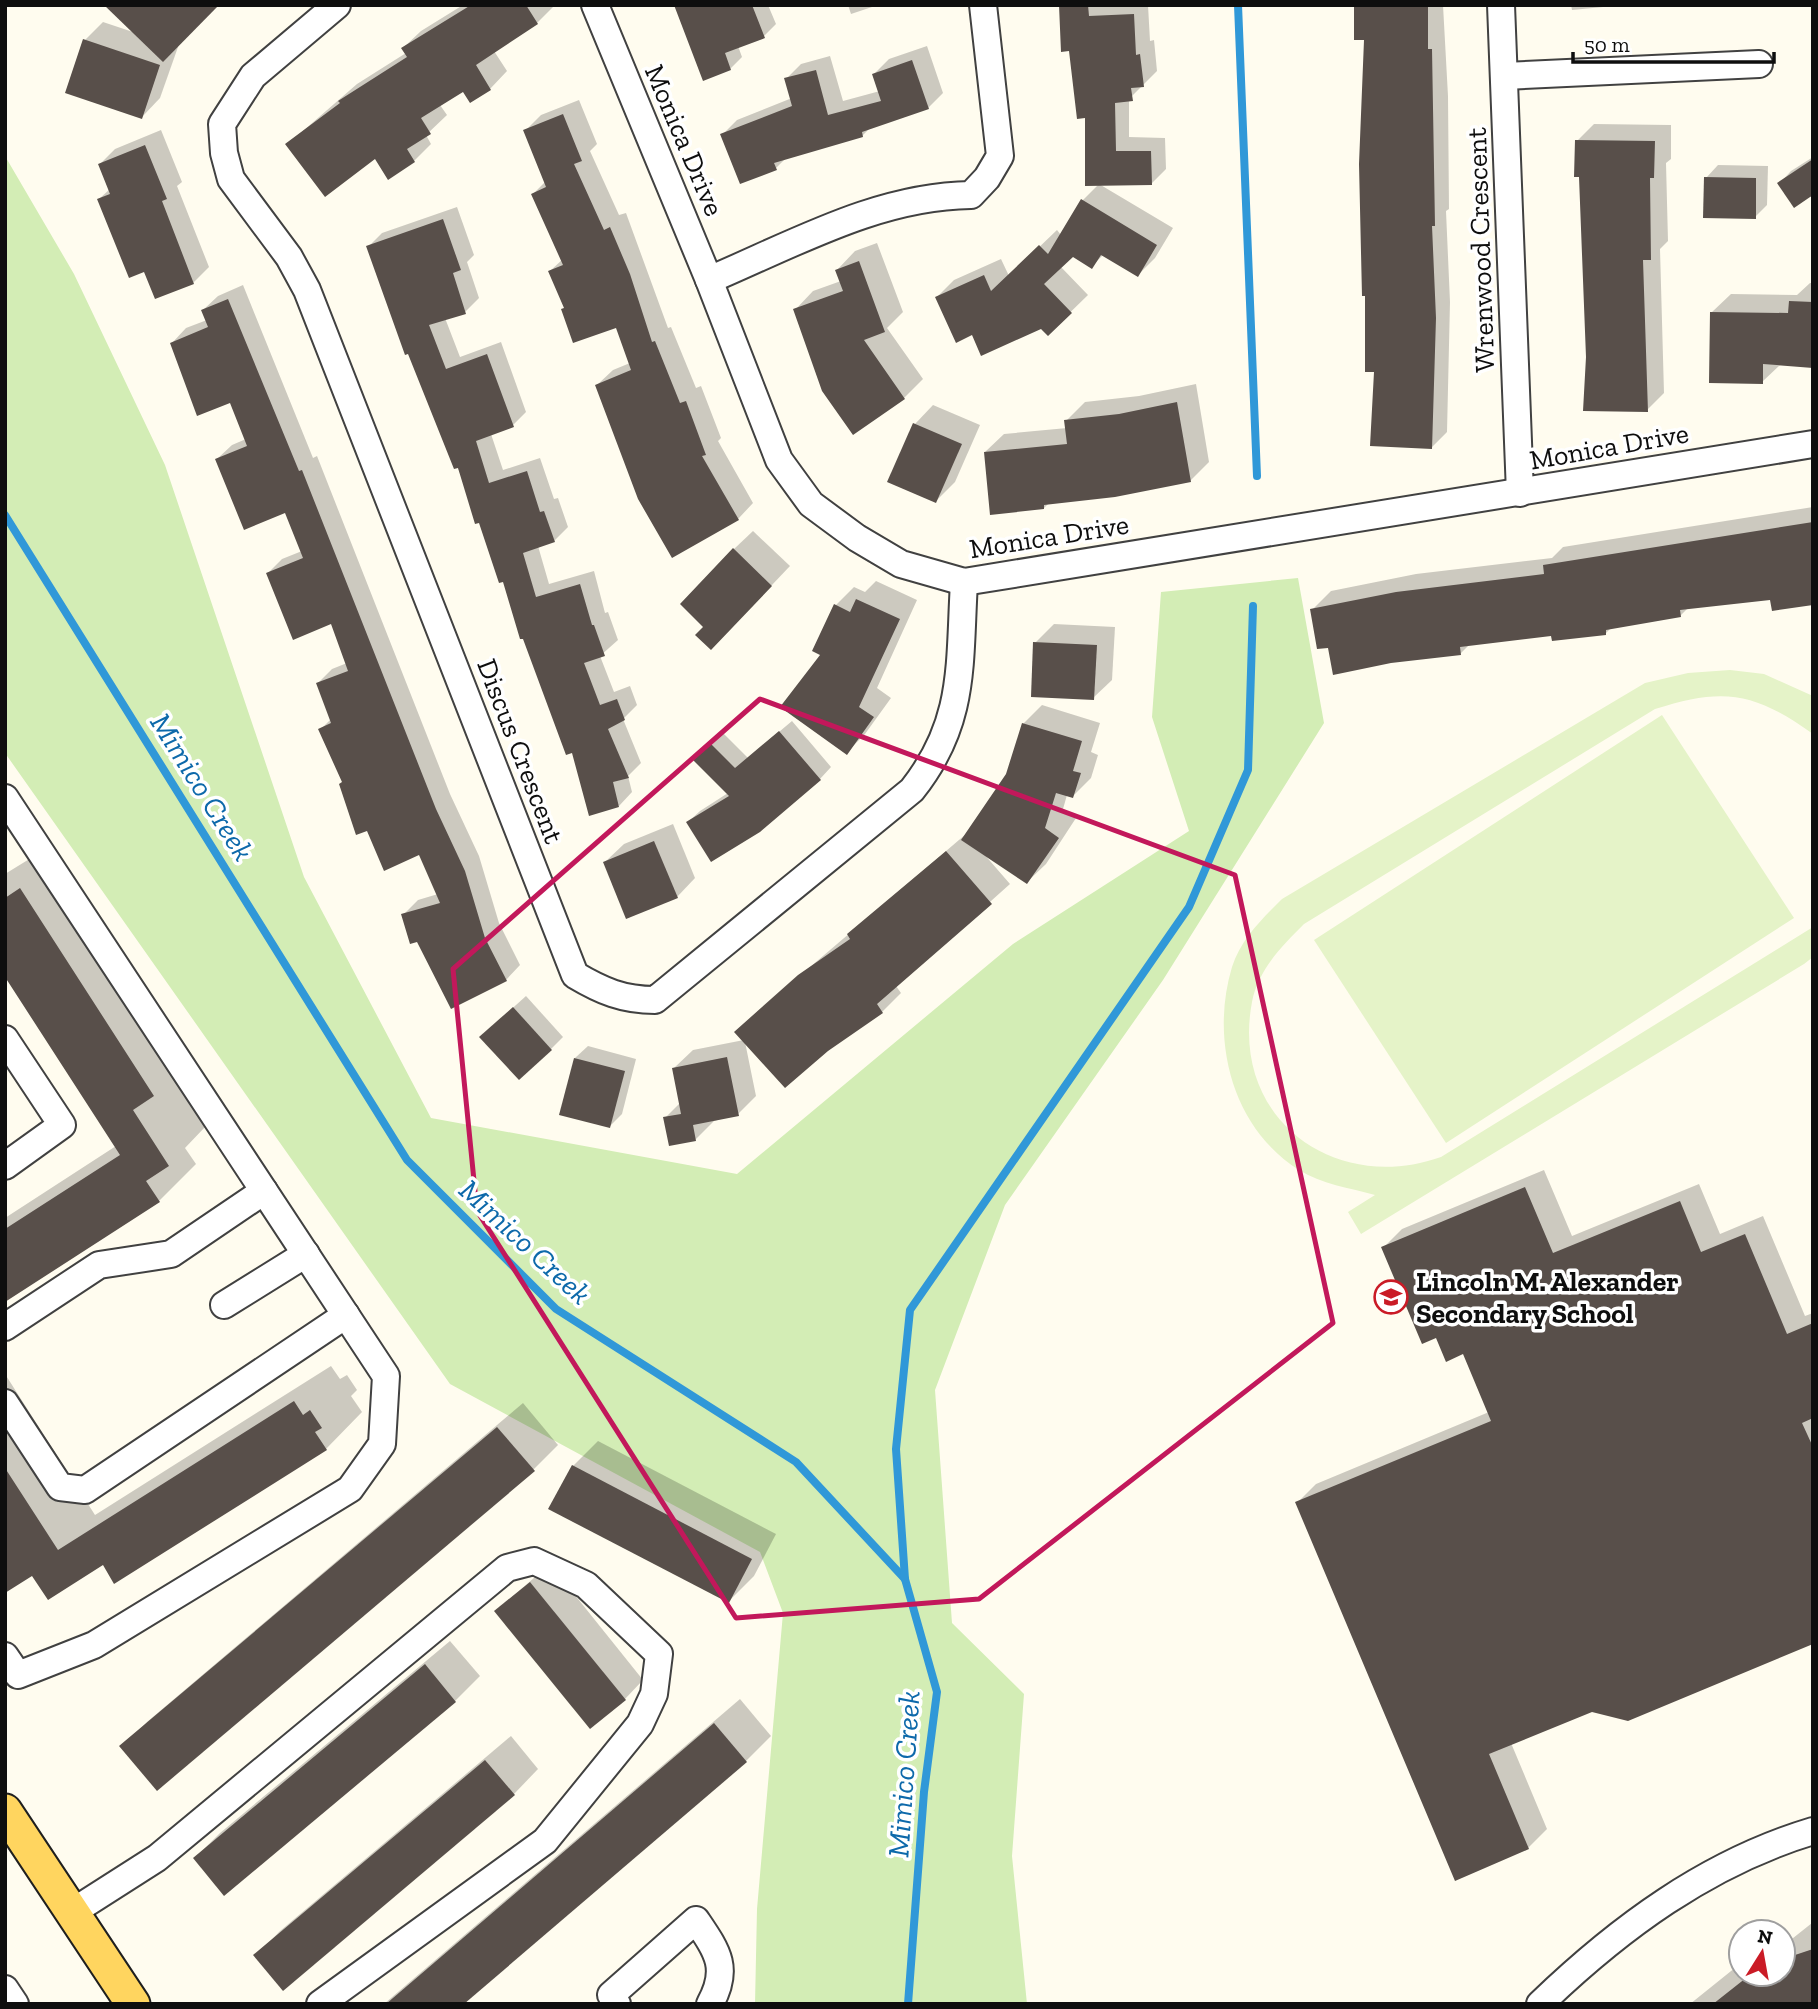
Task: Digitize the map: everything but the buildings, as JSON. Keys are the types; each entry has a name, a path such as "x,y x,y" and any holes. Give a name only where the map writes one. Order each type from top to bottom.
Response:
{"main road":[{"path":"5,1811 134,2004"}],"street":[{"name":"Discus Crescent","path":"337,5 253,76 222,124 224,153 231,179 289,257 307,290 575,975 608,994 636,1000 655,1000 912,790 934,762 950,727 957,692 964,582"},
{"name":"Monica Drive","path":"595,5 709,280 779,460 811,504 857,538 901,564 964,582 1813,444"},
{"path":"709,280 877,208 934,196 971,195 987,178 1000,156 983,5"},
{"name":"Wrenwood Crescent","path":"1501,5 1520,493"},
{"path":"1505,76 1759,64"},
{"path":"5,798 386,1376 382,1444 350,1489 94,1645 9,1672"},
{"path":"5,1039 62,1125 5,1166"},
{"path":"5,1327 99,1265 171,1254 264,1191"},
{"path":"224,1305 306,1254"},
{"path":"5,1403 60,1488 85,1490 346,1315"},
{"path":"74,1911 157,1858 508,1568 534,1561 586,1585 659,1654 654,1694 640,1724 545,1840 320,2004"},
{"path":"1540,2004 1605,1945 1688,1885 1790,1838 1813,1831"},
{"path":"617,2004 611,1995 696,1920 717,1951 722,1977 710,2004"},
{"path":"5,1989 15,2004"}],"highlighted area":[{"path":"760,699 1235,875 1333,1323 979,1599 736,1618 477,1211 453,969"}],"green space":[{"path":"5,156 74,274 165,465 304,877 431,1118 737,1174 1013,944 1189,831 1152,717 1161,592 1298,578 1324,723 1163,980 1005,1205 935,1390 952,1623 1024,1694 1012,1856 1027,2004 755,2004 757,1909 783,1613 760,1552 450,1384 5,753"},
{"path":"1730,670 1764,674 1813,696 1813,734 1773,709 1738,698 1700,698 1655,709 1304,924 1272,959 1255,990 1249,1044 1257,1080 1274,1112 1298,1137 1328,1155 1363,1165 1401,1166 1441,1157 1813,927 1813,957 1361,1234 1348,1212 1375,1195 1317,1179 1299,1170 1276,1152 1257,1131 1232,1080 1224,1024 1226,995 1232,967 1247,938 1282,899 1645,683 1688,673"},
{"path":"1662,715 1794,918 1446,1143 1314,940"}],"waterway":[{"path":"1238,5 1257,476"},
{"name":"Mimico Creek","path":"5,515 407,1160 556,1309 796,1462 905,1579 937,1692 924,1792 908,2004"},
{"path":"905,1579 896,1449 910,1310 1189,907 1248,770 1253,606"}],"place":[{"name":"Lincoln M. Alexander Secondary School","path":"1391,1297"}]}
